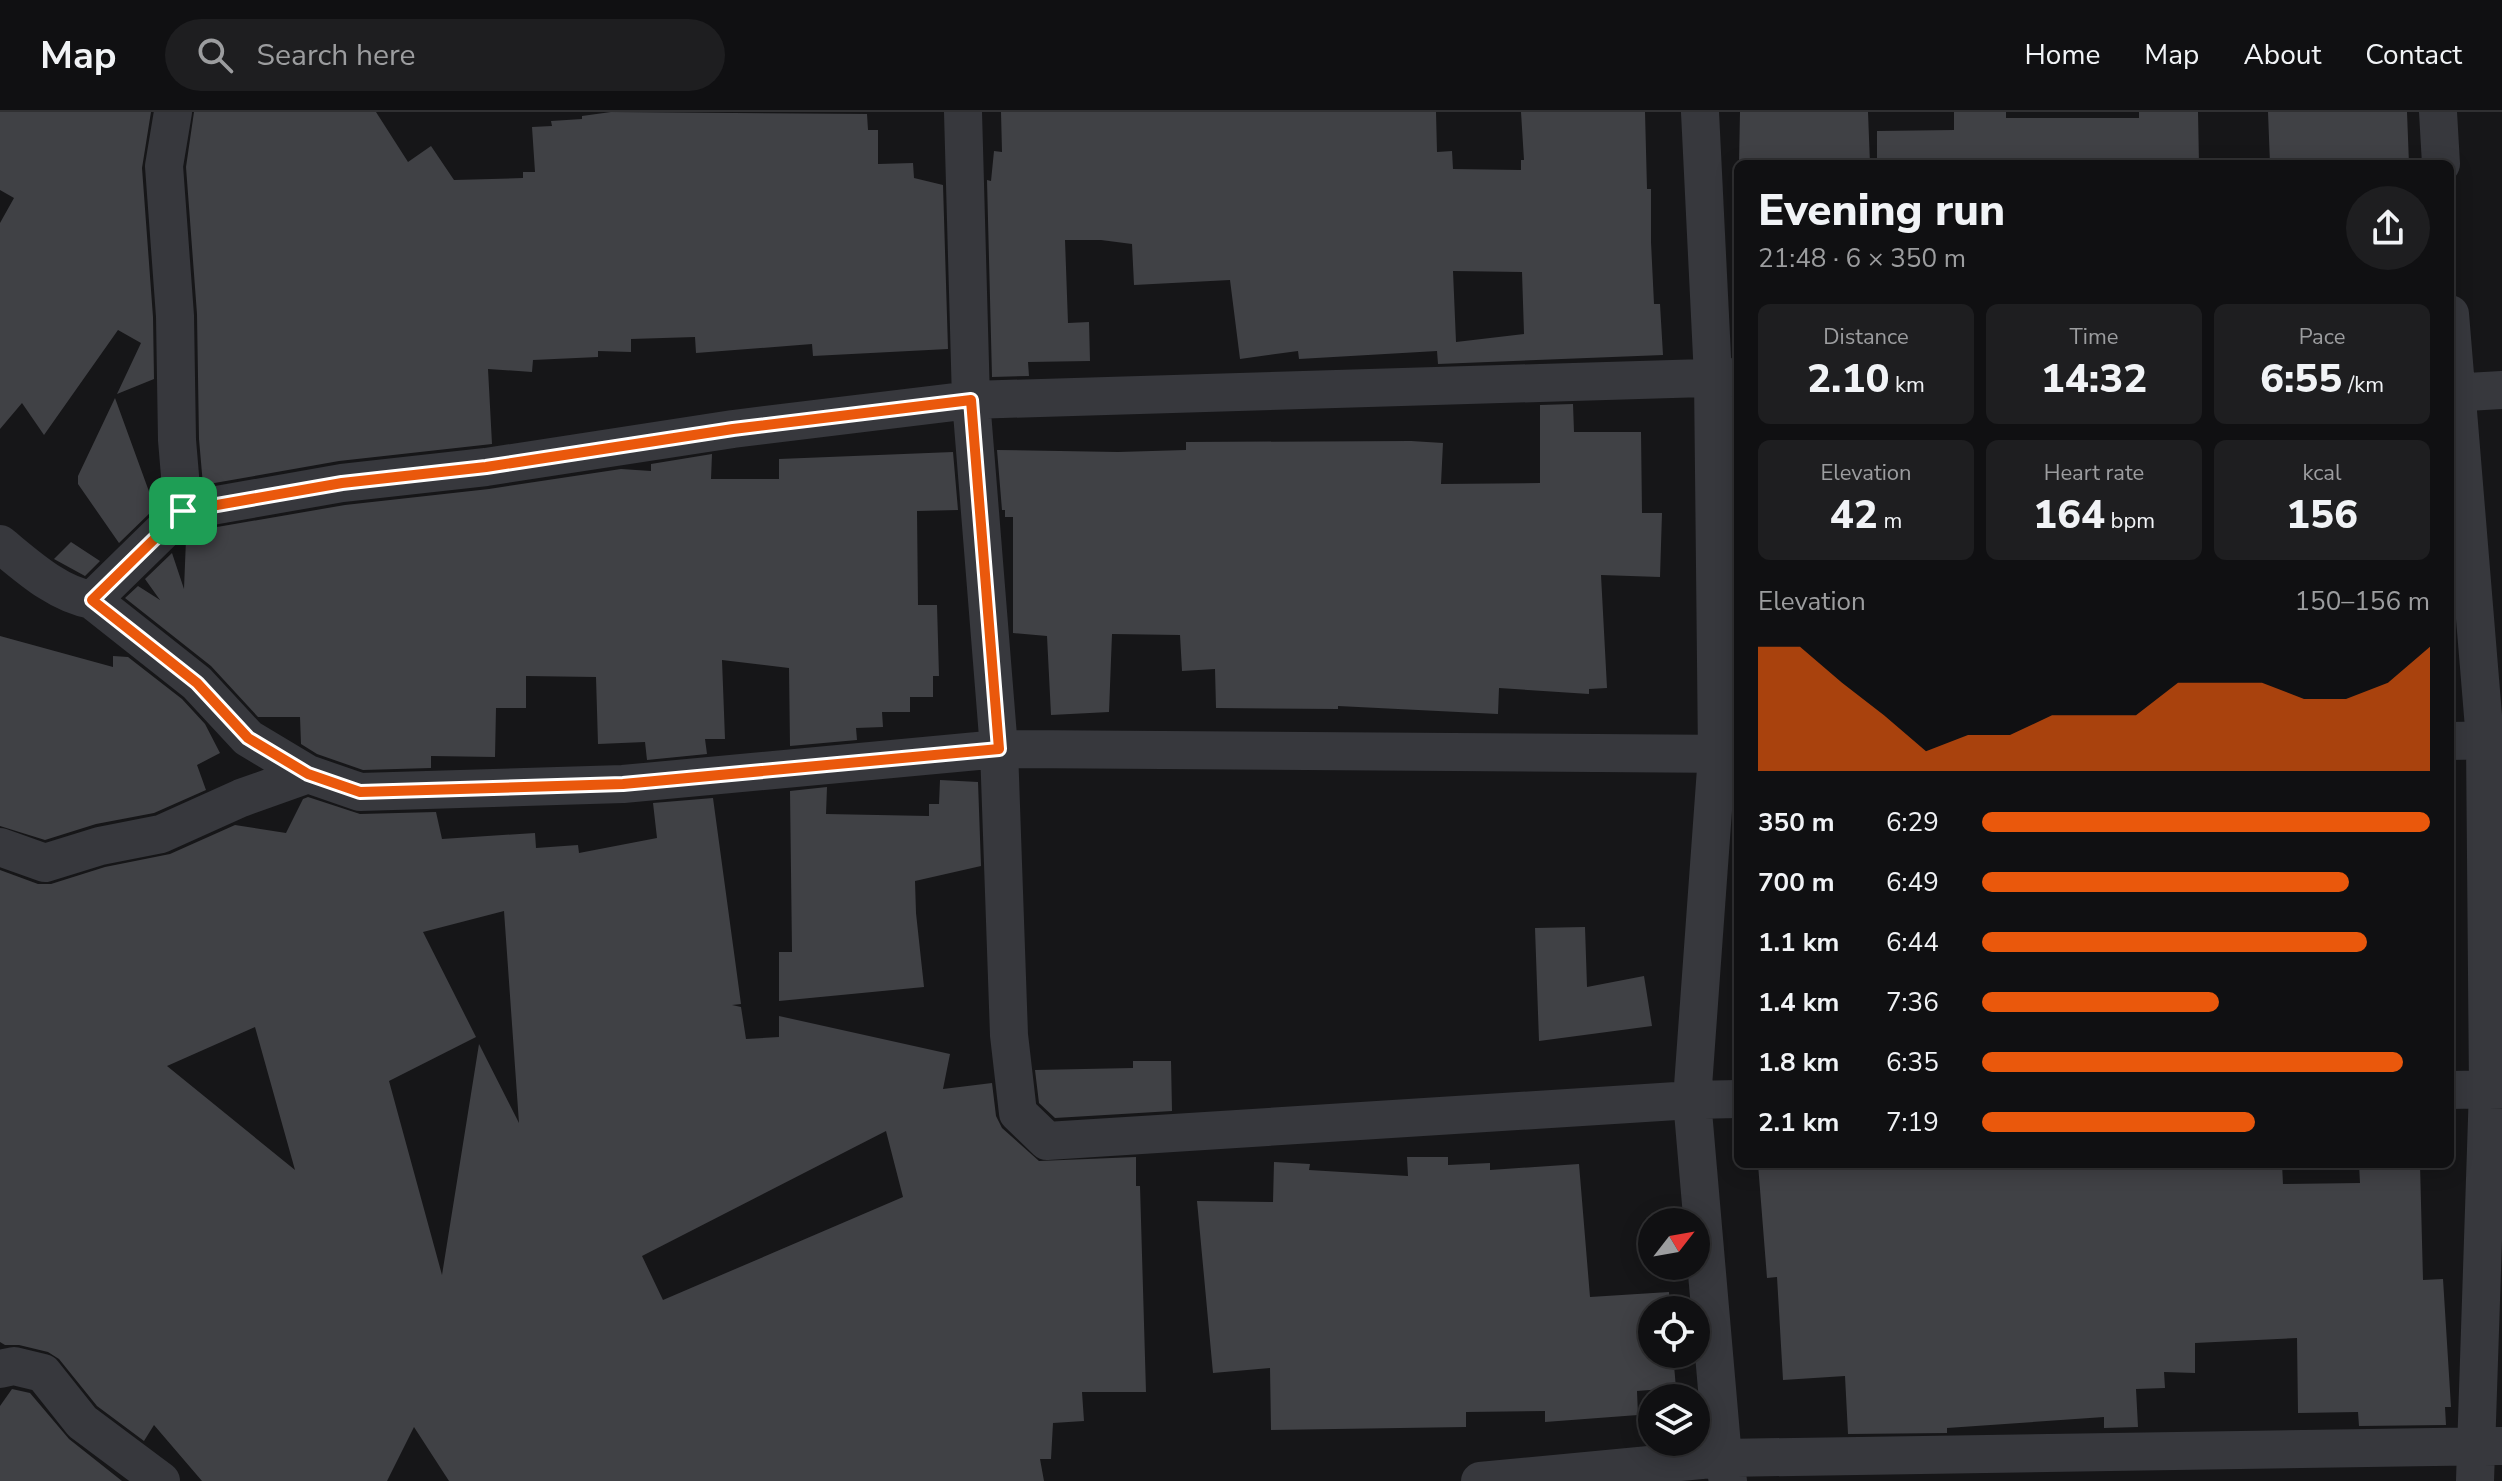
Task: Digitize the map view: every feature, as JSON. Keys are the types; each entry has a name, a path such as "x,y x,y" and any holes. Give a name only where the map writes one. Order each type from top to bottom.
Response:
{"street":[{"path":"173,112 164,166 175,316 177,440 183,511"},
{"path":"963,112 971,400 999,749 1009,1035 1018,1113 1047,1141 1734,1099"},
{"path":"1700,112 1725,377 1728,754 1692,1100 1726,1470"},
{"path":"2438,112 2441,160"},
{"path":"92,600 183,511 342,483 486,467 733,429 971,400 1725,377"},
{"path":"2454,393 2502,390"},
{"path":"1480,1481 1726,1470 2484,1457 2495,1089 2479,740 2454,419"},
{"path":"0,544 34,572 75,597 92,600 197,683 248,738 308,774 360,792 623,784 999,749 1728,754"},
{"path":"0,847 45,863 100,846 161,834 241,798 308,774"},
{"path":"2454,1090 2495,1089"},
{"path":"0,1369 14,1366 43,1373 82,1422 161,1481"}],"building":[{"path":"0,112 151,112 142,168 153,317 154,379 117,394 141,343 118,330 44,435 22,403 0,429 0,223 14,198 0,190"},
{"path":"194,112 376,112 408,162 431,146 454,180 523,178 523,172 535,172 532,127 552,126 551,121 582,119 582,116 611,112 867,114 868,130 878,130 878,164 913,163 914,178 943,185 948,349 813,356 812,344 696,353 695,337 631,339 631,352 598,351 598,357 533,360 532,372 488,369 492,444 339,461 203,485 197,314 186,167"},
{"path":"1001,112 1436,112 1437,152 1452,151 1453,169 1521,170 1521,160 1524,160 1521,112 1645,112 1654,304 1660,304 1663,355 1438,364 1437,351 1299,359 1298,351 1240,359 1230,280 1134,285 1132,244 1065,240 1068,323 1089,322 1090,361 1028,362 1029,376 992,377 987,180 991,181 994,151 1002,152","holes":["1453,271 1522,272 1524,334 1456,342"]},
{"path":"1740,112 1868,112 1870,160 1739,160"},
{"path":"1954,112 2006,112 2006,118 2139,118 2139,112 2198,112 2199,160 1877,160 1877,131 1954,130"},
{"path":"2268,112 2407,112 2409,160 2270,160"},
{"path":"115,398 155,508 119,543 78,484 78,476"},
{"path":"1573,404 1574,432 1641,432 1642,513 1662,513 1660,577 1601,575 1607,688 1589,689 1589,694 1499,688 1498,714 1338,706 1338,709 1216,708 1215,669 1182,671 1180,635 1112,634 1109,712 1051,715 1047,636 1013,633 1013,517 1005,517 1005,510 1002,510 997,450 1118,452 1186,450 1186,442 1411,441 1443,443 1441,484 1540,483 1540,405"},
{"path":"953,452 958,510 917,511 918,605 937,605 939,676 933,676 933,697 910,697 910,712 882,712 883,727 856,728 857,740 790,746 789,668 722,660 725,739 705,739 707,754 647,760 645,742 598,744 596,677 526,676 526,708 496,708 495,757 431,756 431,768 363,770 317,754 301,744 300,717 258,717 211,666 125,598 138,586 160,600 145,579 172,553 184,589 186,539 194,531 345,505 489,489 621,469 651,471 651,464 712,454 711,479 779,479 779,459"},
{"path":"71,542 100,561 85,576 54,559"},
{"path":"0,636 113,667 113,656 128,657 182,699 205,724 220,753 197,765 206,790 154,813 96,824 45,840 0,826"},
{"path":"940,780 978,782 981,866 915,881 924,987 779,1001 779,952 792,952 790,791 827,787 826,814 929,816 929,804 939,804"},
{"path":"308,797 360,814 436,812 442,839 535,833 536,848 578,845 579,853 657,838 653,803 713,798 741,1004 732,1005 741,1007 746,1039 779,1037 779,1016 950,1054 943,1089 992,1083 996,1116 1002,1128 1039,1161 1136,1157 1136,1186 1140,1186 1146,1392 1082,1392 1084,1421 1053,1423 1051,1459 1040,1459 1044,1481 449,1481 414,1427 387,1481 202,1481 154,1425 144,1441 97,1406 59,1359 48,1352 0,1342 0,870 38,884 51,884 105,867 170,854 235,825 286,833 303,799","holes":["504,911 519,1123 479,1044 442,1275 389,1081 476,1037 423,932","255,1027 295,1170 167,1066","886,1131 903,1197 663,1300 642,1256"]},
{"path":"1585,927 1587,987 1644,976 1652,1026 1539,1041 1535,928"},
{"path":"1133,1061 1171,1061 1172,1111 1055,1118 1039,1103 1035,1070 1133,1068"},
{"path":"1407,1157 1448,1157 1448,1165 1490,1163 1490,1170 1579,1164 1590,1297 1669,1292 1669,1296 1638,1296 1638,1368 1674,1368 1676,1384 1638,1384 1638,1415 1545,1422 1545,1411 1466,1412 1466,1427 1271,1430 1270,1368 1213,1373 1197,1201 1273,1202 1274,1162 1310,1164 1309,1170 1408,1176"},
{"path":"1758,1168 2282,1168 2283,1184 2360,1183 2359,1168 2420,1168 2423,1280 2443,1279 2451,1407 2445,1407 2446,1425 2359,1426 2358,1412 2298,1413 2297,1338 2195,1343 2195,1373 2164,1372 2165,1388 2136,1389 2138,1427 2104,1428 2104,1417 1947,1428 1947,1433 1848,1434 1845,1376 1783,1380 1777,1277 1767,1278"},
{"path":"12,1389 30,1393 69,1439 122,1481 0,1481 0,1406"}],"route":[{"path":"971,400 999,749 623,784 360,792 308,774 248,738 197,683 92,600 183,511 342,483 486,467 733,429 971,400"}]}
